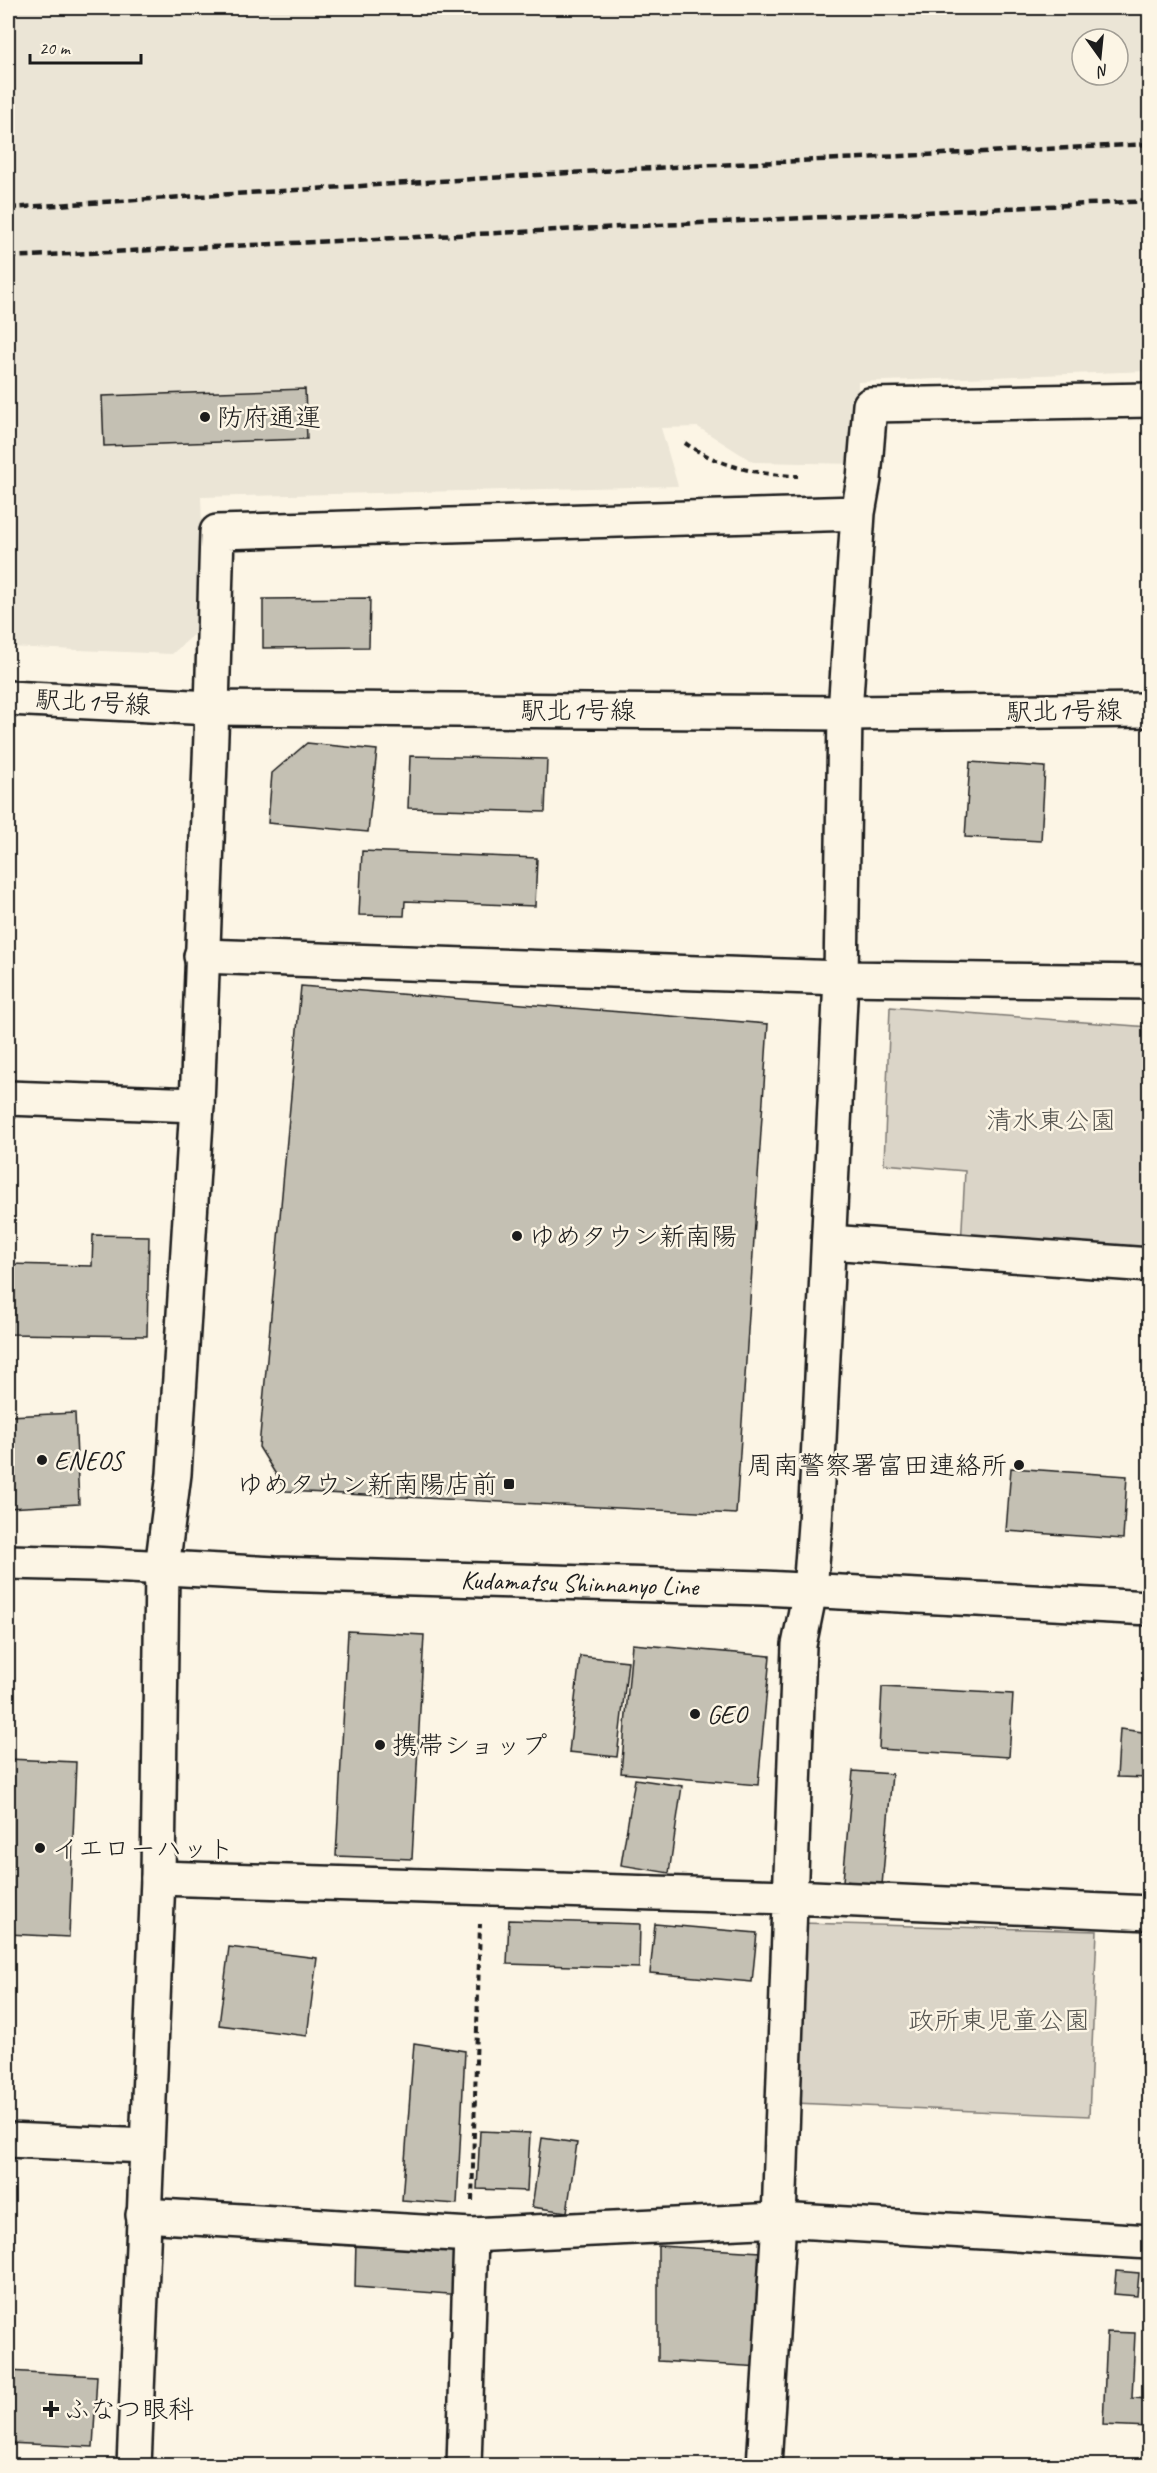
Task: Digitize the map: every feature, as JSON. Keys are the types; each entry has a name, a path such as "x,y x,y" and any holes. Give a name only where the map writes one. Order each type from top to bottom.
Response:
{"street":[{"path":"764,2466 779,2220 799,1645 810,1591 815,1524 842,978 845,712 858,513 864,479 870,405 1149,400"},
{"path":"134,2466 158,1878 162,1568 174,1474 196,1105 217,532 858,513"},
{"name":"駅北1号線","path":"8,698 212,708 845,712 1149,710"},
{"path":"201,956 842,978 1149,982"},
{"path":"8,1098 196,1105"},
{"path":"829,1242 1149,1265"},
{"name":"Kudamatsu Shinnanyo Line","path":"8,1562 274,1575 763,1588 1149,1608"},
{"path":"158,1878 791,1898 1149,1913"},
{"path":"8,2140 147,2145"},
{"path":"143,2215 471,2235 779,2220 1149,2242"},
{"path":"464,2466 471,2235"}],"path":[{"path":"685,443 727,465 767,475 799,476"},
{"path":"471,2235 481,1889"}],"shaded area":[{"path":"8,8 1149,8 1149,371 858,382 857,464 753,462 698,427 661,428 678,486 201,497 206,624 172,654 8,647"}],"green space":[{"name":"清水東公園","path":"890,1007 1149,1027 1149,1259 961,1246 965,1171 884,1164"},
{"name":"政所東児童公園","path":"801,1923 1097,1931 1089,2116 795,2103"}],"building":[{"name":"防府通運","path":"305,389 307,439 104,446 102,396"},
{"path":"370,598 369,647 263,648 263,599"},
{"path":"307,743 377,750 368,832 268,823 272,773"},
{"path":"410,756 547,759 545,812 408,808"},
{"path":"970,762 1045,767 1041,841 965,837"},
{"path":"362,851 537,858 535,906 405,901 404,916 359,915"},
{"name":"ゆめタウン新南陽","path":"301,986 768,1024 736,1514 286,1491 259,1447"},
{"path":"93,1235 149,1236 147,1336 8,1334 8,1264 92,1266"},
{"name":"ENEOS","path":"75,1413 79,1504 8,1508 8,1416"},
{"path":"1011,1468 1127,1476 1123,1539 1006,1531"},
{"name":"携帯ショップ","path":"348,1631 424,1635 412,1859 336,1856"},
{"name":"GEO","path":"632,1644 770,1656 758,1785 621,1773"},
{"path":"580,1656 628,1661 617,1757 569,1752"},
{"path":"882,1687 1013,1694 1009,1757 879,1749"},
{"path":"1120,1729 1150,1733 1150,1778 1117,1777"},
{"name":"イエローハット","path":"8,1759 76,1762 69,1937 8,1934"},
{"path":"853,1771 892,1774 882,1885 843,1881"},
{"path":"635,1779 682,1786 669,1873 621,1865"},
{"path":"509,1920 640,1924 639,1968 507,1964"},
{"path":"655,1924 757,1933 752,1982 650,1973"},
{"path":"229,1947 317,1958 307,2036 219,2025"},
{"path":"414,2043 465,2051 457,2204 402,2200"},
{"path":"480,2131 530,2133 527,2191 477,2189"},
{"path":"542,2138 577,2143 567,2212 532,2207"},
{"path":"356,2238 461,2242 462,2295 355,2287"},
{"path":"658,2246 761,2252 762,2367 658,2361"},
{"path":"1116,2271 1139,2273 1137,2296 1114,2294"},
{"path":"1107,2332 1135,2333 1132,2398 1150,2399 1150,2427 1103,2425"},
{"path":"1150,2364 1150,2424 1146,2424"},
{"name":"ふなつ眼科","path":"8,2371 97,2376 93,2447 8,2443"}],"railway":[{"path":"8,208 633,169 1150,144"},
{"path":"8,257 1150,201"}],"place":[{"name":"防府通運","path":"205,417"},
{"name":"ゆめタウン新南陽","path":"517,1236"},
{"name":"ENEOS","path":"42,1460"},
{"name":"周南警察署富田連絡所","path":"1019,1465"},
{"name":"ゆめタウン新南陽店前","path":"509,1484"},
{"name":"GEO","path":"695,1714"},
{"name":"携帯ショップ","path":"380,1745"},
{"name":"イエローハット","path":"40,1848"},
{"name":"ふなつ眼科","path":"51,2409"}]}
